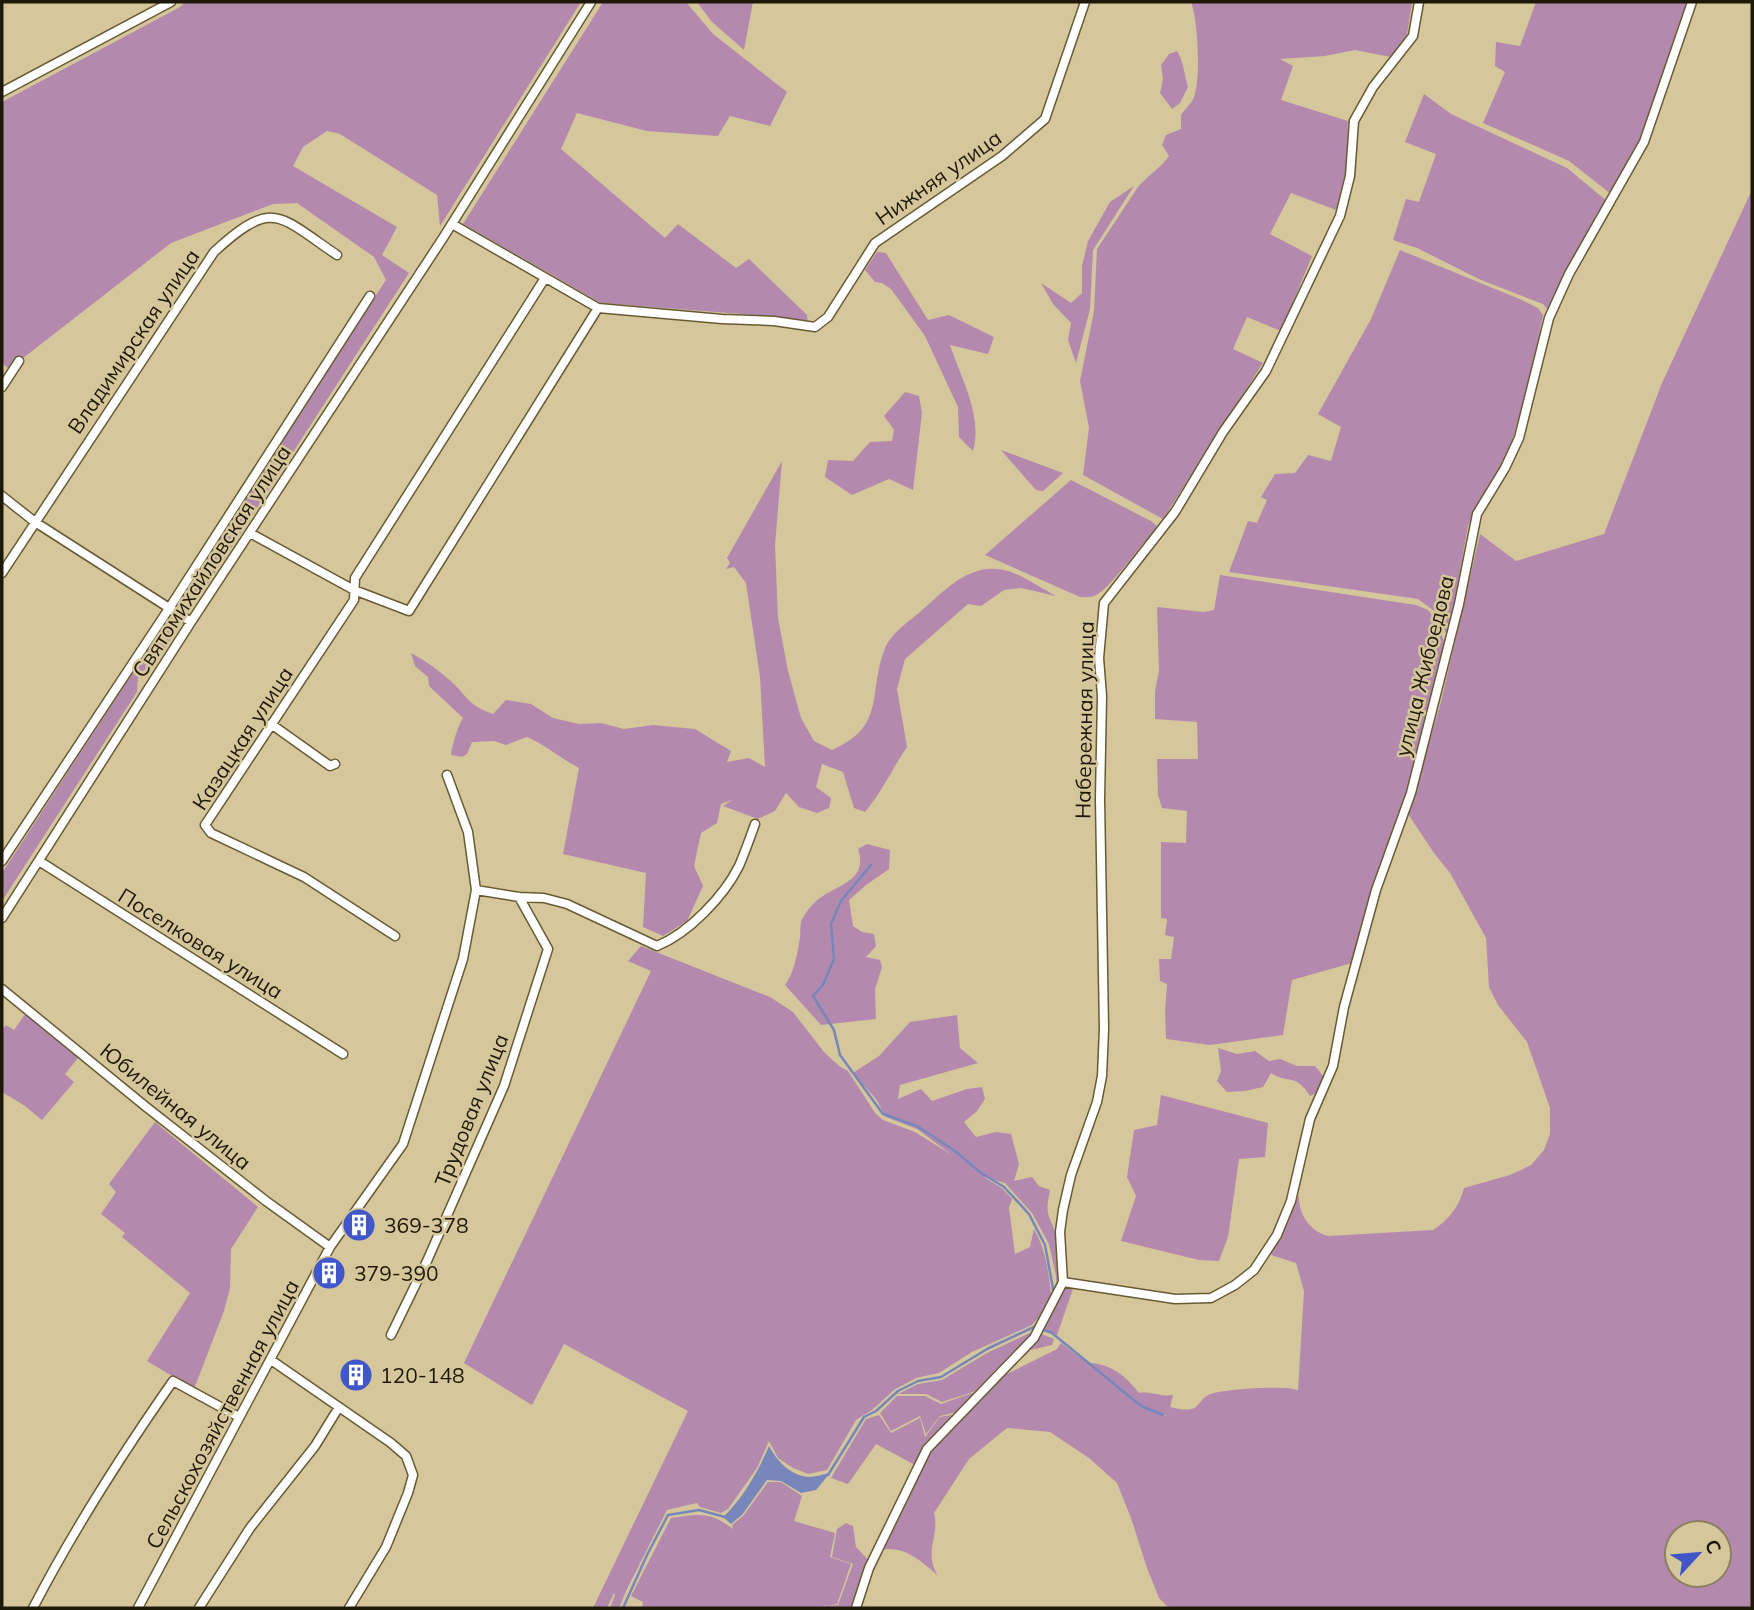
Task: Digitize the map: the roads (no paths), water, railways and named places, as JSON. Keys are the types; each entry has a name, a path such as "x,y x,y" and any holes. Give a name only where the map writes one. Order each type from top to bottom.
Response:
{"street":[{"path":"2,92 171,2"},
{"name":"Святомихайловская улица","path":"2,918 191,622 452,224 591,2"},
{"name":"Нижняя улица","path":"598,308 774,321 815,327 828,317 875,243 1003,156 1045,119 1085,2"},
{"name":"Набережная улица","path":"1061,1285 1060,1232 1063,1210 1071,1175 1097,1102 1102,1076 1102,696 1099,658 1104,603 1175,512 1223,432 1266,371 1340,216 1350,176 1354,121 1373,87 1413,36 1419,2"},
{"name":"улица Жибоедова","path":"1061,1285 1175,1299 1211,1298 1235,1285 1254,1270 1277,1236 1291,1201 1310,1119 1334,1066 1352,974 1376,890 1411,793 1459,604 1477,514 1505,468 1519,438 1549,318 1569,274 1644,142 1692,2"},
{"name":"Владимирская улица","path":"2,573 214,252 241,227 271,215 282,218 337,255"},
{"path":"250,533 354,590 410,611 598,308 452,224"},
{"name":"Казацкая улица","path":"395,936 304,877 211,833 205,825 354,600 355,578 545,278"},
{"name":"Святомихайловская улица","path":"2,861 170,607 369,296"},
{"path":"2,387 19,361"},
{"path":"2,496 34,522 191,622"},
{"path":"271,724 330,766 335,764"},
{"name":"Сельскохозяйственная улица","path":"138,1608 330,1247 403,1144 463,959 476,890 468,832 447,775"},
{"path":"476,890 544,898 568,904 657,946 693,923 714,902 738,868 755,824"},
{"name":"Поселковая улица","path":"39,861 343,1055"},
{"name":"Трудовая улица","path":"391,1335 427,1261 503,1086 548,949 519,897"},
{"name":"Юбилейная улица","path":"2,989 233,1175 330,1247"},
{"path":"856,1608 869,1568 927,1449 1034,1338 1061,1285"},
{"path":"271,1360 406,1456 413,1475 387,1547 349,1608"},
{"path":"33,1608 55,1564 134,1436 173,1381 239,1417"},
{"path":"199,1608 250,1528 315,1446 339,1407"}],"water":[{"path":"769,1446 780,1462 801,1476 830,1473 816,1490 801,1493 781,1481 767,1480 742,1515 731,1524 723,1517 749,1484"}],"waterway":[{"path":"871,865 841,901 831,924 834,959 823,985 813,996 834,1030 840,1055 883,1114 917,1126 955,1151 981,1173 1004,1187 1029,1214 1045,1245 1054,1294"},
{"path":"828,1475 864,1417 876,1411 898,1391 918,1381 941,1377 1038,1323"},
{"path":"1041,1329 1052,1333 1141,1406 1163,1415"},
{"path":"623,1608 668,1515 699,1510 725,1517"}],"place":[{"name":"369-378","path":"359,1225"},
{"name":"379-390","path":"329,1273"},
{"name":"120-148","path":"356,1375"}]}
